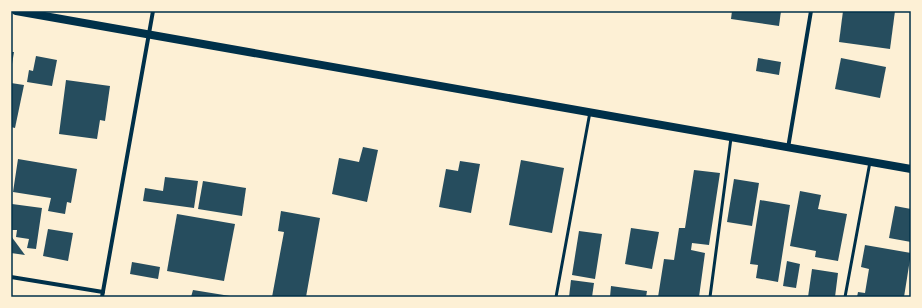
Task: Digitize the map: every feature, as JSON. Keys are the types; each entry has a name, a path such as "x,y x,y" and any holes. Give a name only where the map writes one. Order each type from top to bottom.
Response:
{"main road":[{"path":"16,11 911,169"}],"street":[{"path":"11,277 103,295 153,11"},
{"path":"788,148 811,11"}],"lane":[{"path":"556,297 590,112"},
{"path":"710,297 731,138"},
{"path":"845,297 870,162"}],"building":[{"path":"732,11 781,11 779,26 731,19"},
{"path":"843,11 895,11 890,49 839,42"},
{"path":"11,52 14,52 12,64 11,64"},
{"path":"36,56 57,60 52,86 27,82 29,70 33,71"},
{"path":"758,58 781,62 779,75 756,71"},
{"path":"841,58 886,67 880,98 835,89"},
{"path":"66,80 110,86 105,121 100,120 97,139 59,134"},
{"path":"11,83 24,85 15,128 11,127"},
{"path":"363,147 378,150 367,202 332,194 339,158 359,162"},
{"path":"18,159 77,169 71,203 67,202 65,214 48,211 51,198 13,192"},
{"path":"521,160 564,168 552,233 509,225"},
{"path":"460,161 480,164 471,213 439,207 446,169 458,171"},
{"path":"694,170 720,173 709,245 692,243 691,250 705,253 699,297 658,297 664,259 674,260 679,228 685,228"},
{"path":"165,177 198,181 194,208 143,201 145,188 163,191"},
{"path":"734,179 759,183 752,226 727,222"},
{"path":"203,181 246,188 242,216 198,209"},
{"path":"800,191 821,195 818,209 847,214 838,261 815,257 816,251 790,246"},
{"path":"760,200 790,205 778,282 756,278 758,265 750,264"},
{"path":"12,204 42,208 36,249 27,248 29,239 16,237 17,230 11,230"},
{"path":"895,206 911,209 911,242 889,238"},
{"path":"281,211 320,218 306,297 272,297 284,232 278,231"},
{"path":"177,214 235,224 224,281 167,271"},
{"path":"631,228 659,232 652,269 625,264"},
{"path":"48,229 73,233 68,261 43,256"},
{"path":"579,231 602,234 595,279 572,275"},
{"path":"11,236 25,255 11,253"},
{"path":"865,245 911,253 904,297 857,297 858,292 865,293 869,269 861,267"},
{"path":"787,261 800,264 796,288 783,286"},
{"path":"132,262 160,267 158,279 130,274"},
{"path":"812,269 838,273 835,297 808,297"},
{"path":"571,280 594,283 592,297 569,297"},
{"path":"611,286 647,291 646,297 610,297"},
{"path":"193,290 230,296 230,297 191,297"}]}
